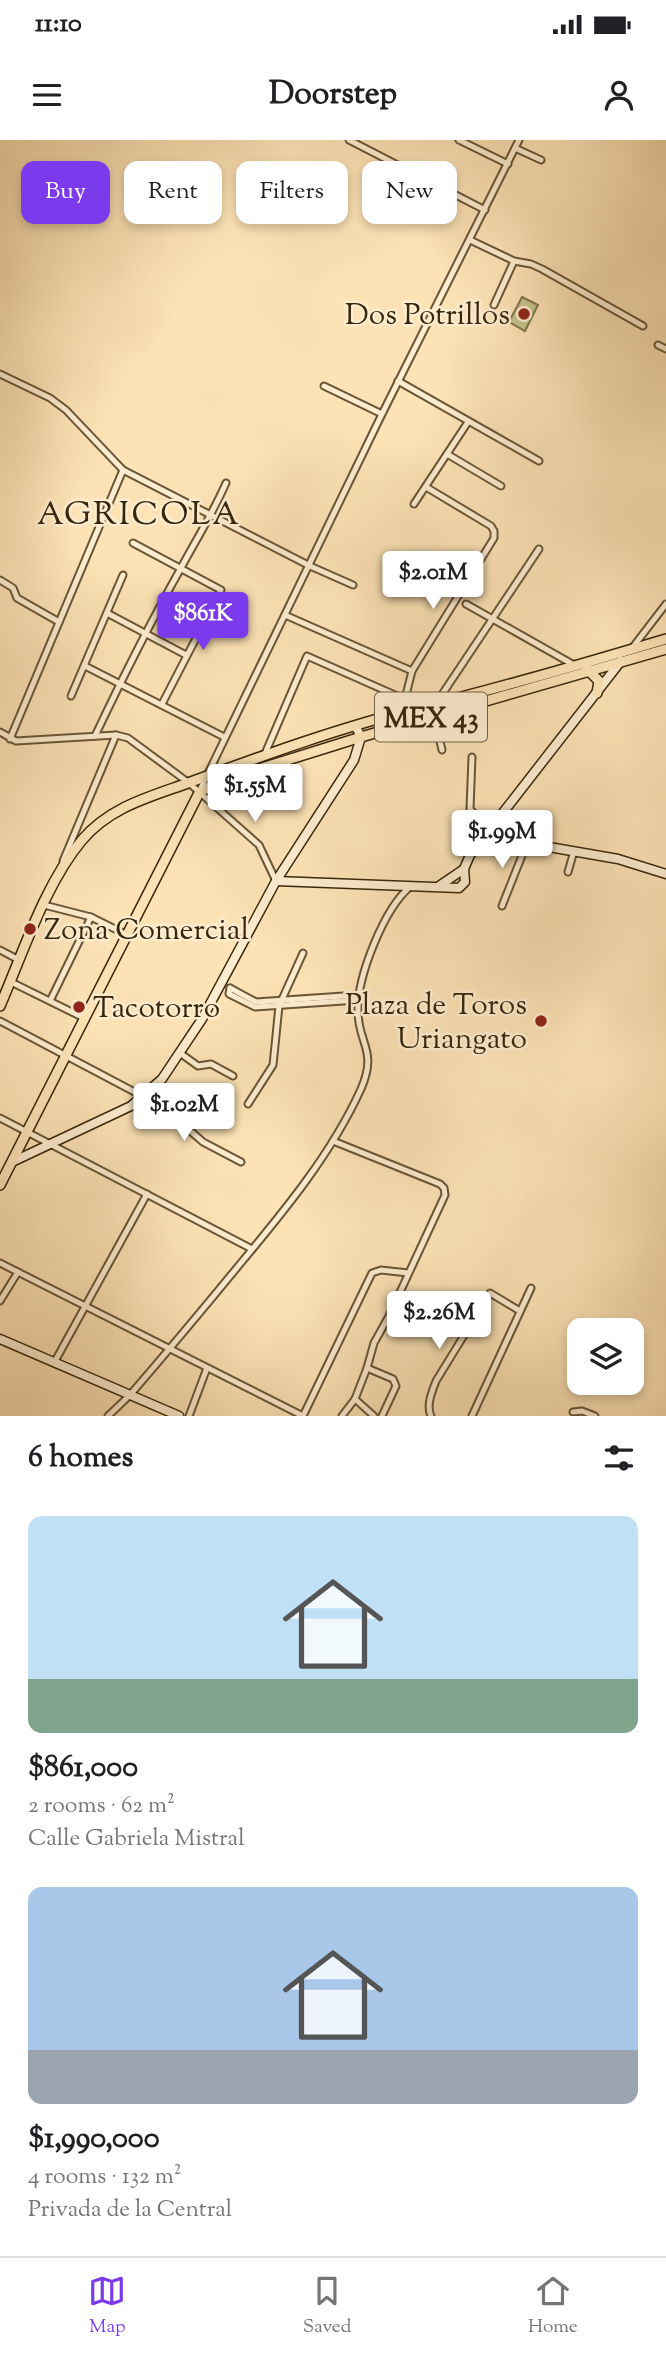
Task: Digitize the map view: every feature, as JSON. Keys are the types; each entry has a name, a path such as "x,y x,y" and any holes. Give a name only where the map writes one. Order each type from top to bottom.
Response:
{"main road":[{"name":"MEX 43","path":"0,1006 57,875 82,839 103,820 135,801 264,756 277,757 435,716 666,639"},
{"name":"MEX 43","path":"199,793 217,782 356,727 415,709 583,667 620,663 666,649"},
{"path":"583,667 599,681 597,693"},
{"path":"0,1185 199,793"}],"street":[{"path":"349,140 485,210"},
{"path":"459,140 508,164"},
{"path":"199,793 398,381 519,140"},
{"path":"515,148 541,160"},
{"path":"470,240 514,261 542,269 643,326"},
{"path":"494,305 514,261"},
{"path":"658,345 666,349"},
{"path":"0,374 50,398 66,410 123,470 310,566 353,585"},
{"path":"398,381 539,461"},
{"path":"324,386 382,414"},
{"path":"414,504 468,422"},
{"path":"447,454 501,486"},
{"path":"10,739 123,470"},
{"path":"96,736 120,684 211,516 226,483"},
{"path":"405,699 412,671 494,538 491,526 426,487"},
{"path":"133,544 220,590 162,704"},
{"path":"435,705 538,549"},
{"path":"71,696 123,575"},
{"path":"0,580 13,588 17,598 59,622"},
{"path":"466,604 583,667"},
{"path":"276,881 459,888 465,883 464,869 470,855 666,604"},
{"path":"107,613 186,655"},
{"path":"285,615 412,671"},
{"path":"264,756 307,656 405,699 411,702 415,709"},
{"path":"85,666 224,737"},
{"path":"435,716 442,750"},
{"path":"12,1162 131,1106 162,1079 202,1019 276,881 354,760 360,737 356,727"},
{"path":"0,732 16,741 116,735 128,738 189,783 259,845 276,881"},
{"path":"57,875 116,735"},
{"path":"472,757 470,809 488,833 527,843 618,859 666,874"},
{"path":"502,906 527,843"},
{"path":"568,872 574,851"},
{"path":"439,886 464,869"},
{"path":"108,1416 170,1349 253,1249 333,1141 361,1088 369,1055 358,1014 362,972 395,904 411,886"},
{"path":"44,905 90,917 127,935"},
{"path":"50,1001 90,917"},
{"path":"0,950 20,961"},
{"path":"248,1104 273,1065 280,1003 303,953"},
{"path":"11,982 84,1018"},
{"path":"280,1003 257,1002 230,988 228,992 255,1007 358,998"},
{"path":"0,1021 144,1097 172,1115 203,1142 241,1162"},
{"path":"180,1053 198,1066 211,1064 233,1076"},
{"path":"0,1118 253,1249"},
{"path":"333,1141 440,1184 445,1195 374,1343 355,1399 342,1416"},
{"path":"54,1363 147,1194"},
{"path":"0,1263 303,1416 372,1272 381,1270 408,1273"},
{"path":"0,1301 18,1272"},
{"path":"472,1416 531,1288"},
{"path":"431,1416 431,1395 436,1381 490,1293 520,1311"},
{"path":"0,1339 179,1416"},
{"path":"188,1416 207,1368"},
{"path":"367,1368 393,1379 396,1386 382,1416"},
{"path":"355,1399 374,1416"},
{"path":"573,1412 582,1411 595,1416"}],"shaded area":[{"name":"Dos Potrillos","path":"522,297 538,305 525,331 509,322"}],"place":[{"name":"Dos Potrillos","path":"524,314"},
{"name":"Zona Comercial","path":"30,929"},
{"name":"Tacotorro","path":"79,1007"},
{"name":"Plaza de Toros Uriangato","path":"541,1021"}],"district":[{"name":"AGRICOLA","path":"139,512"}]}
